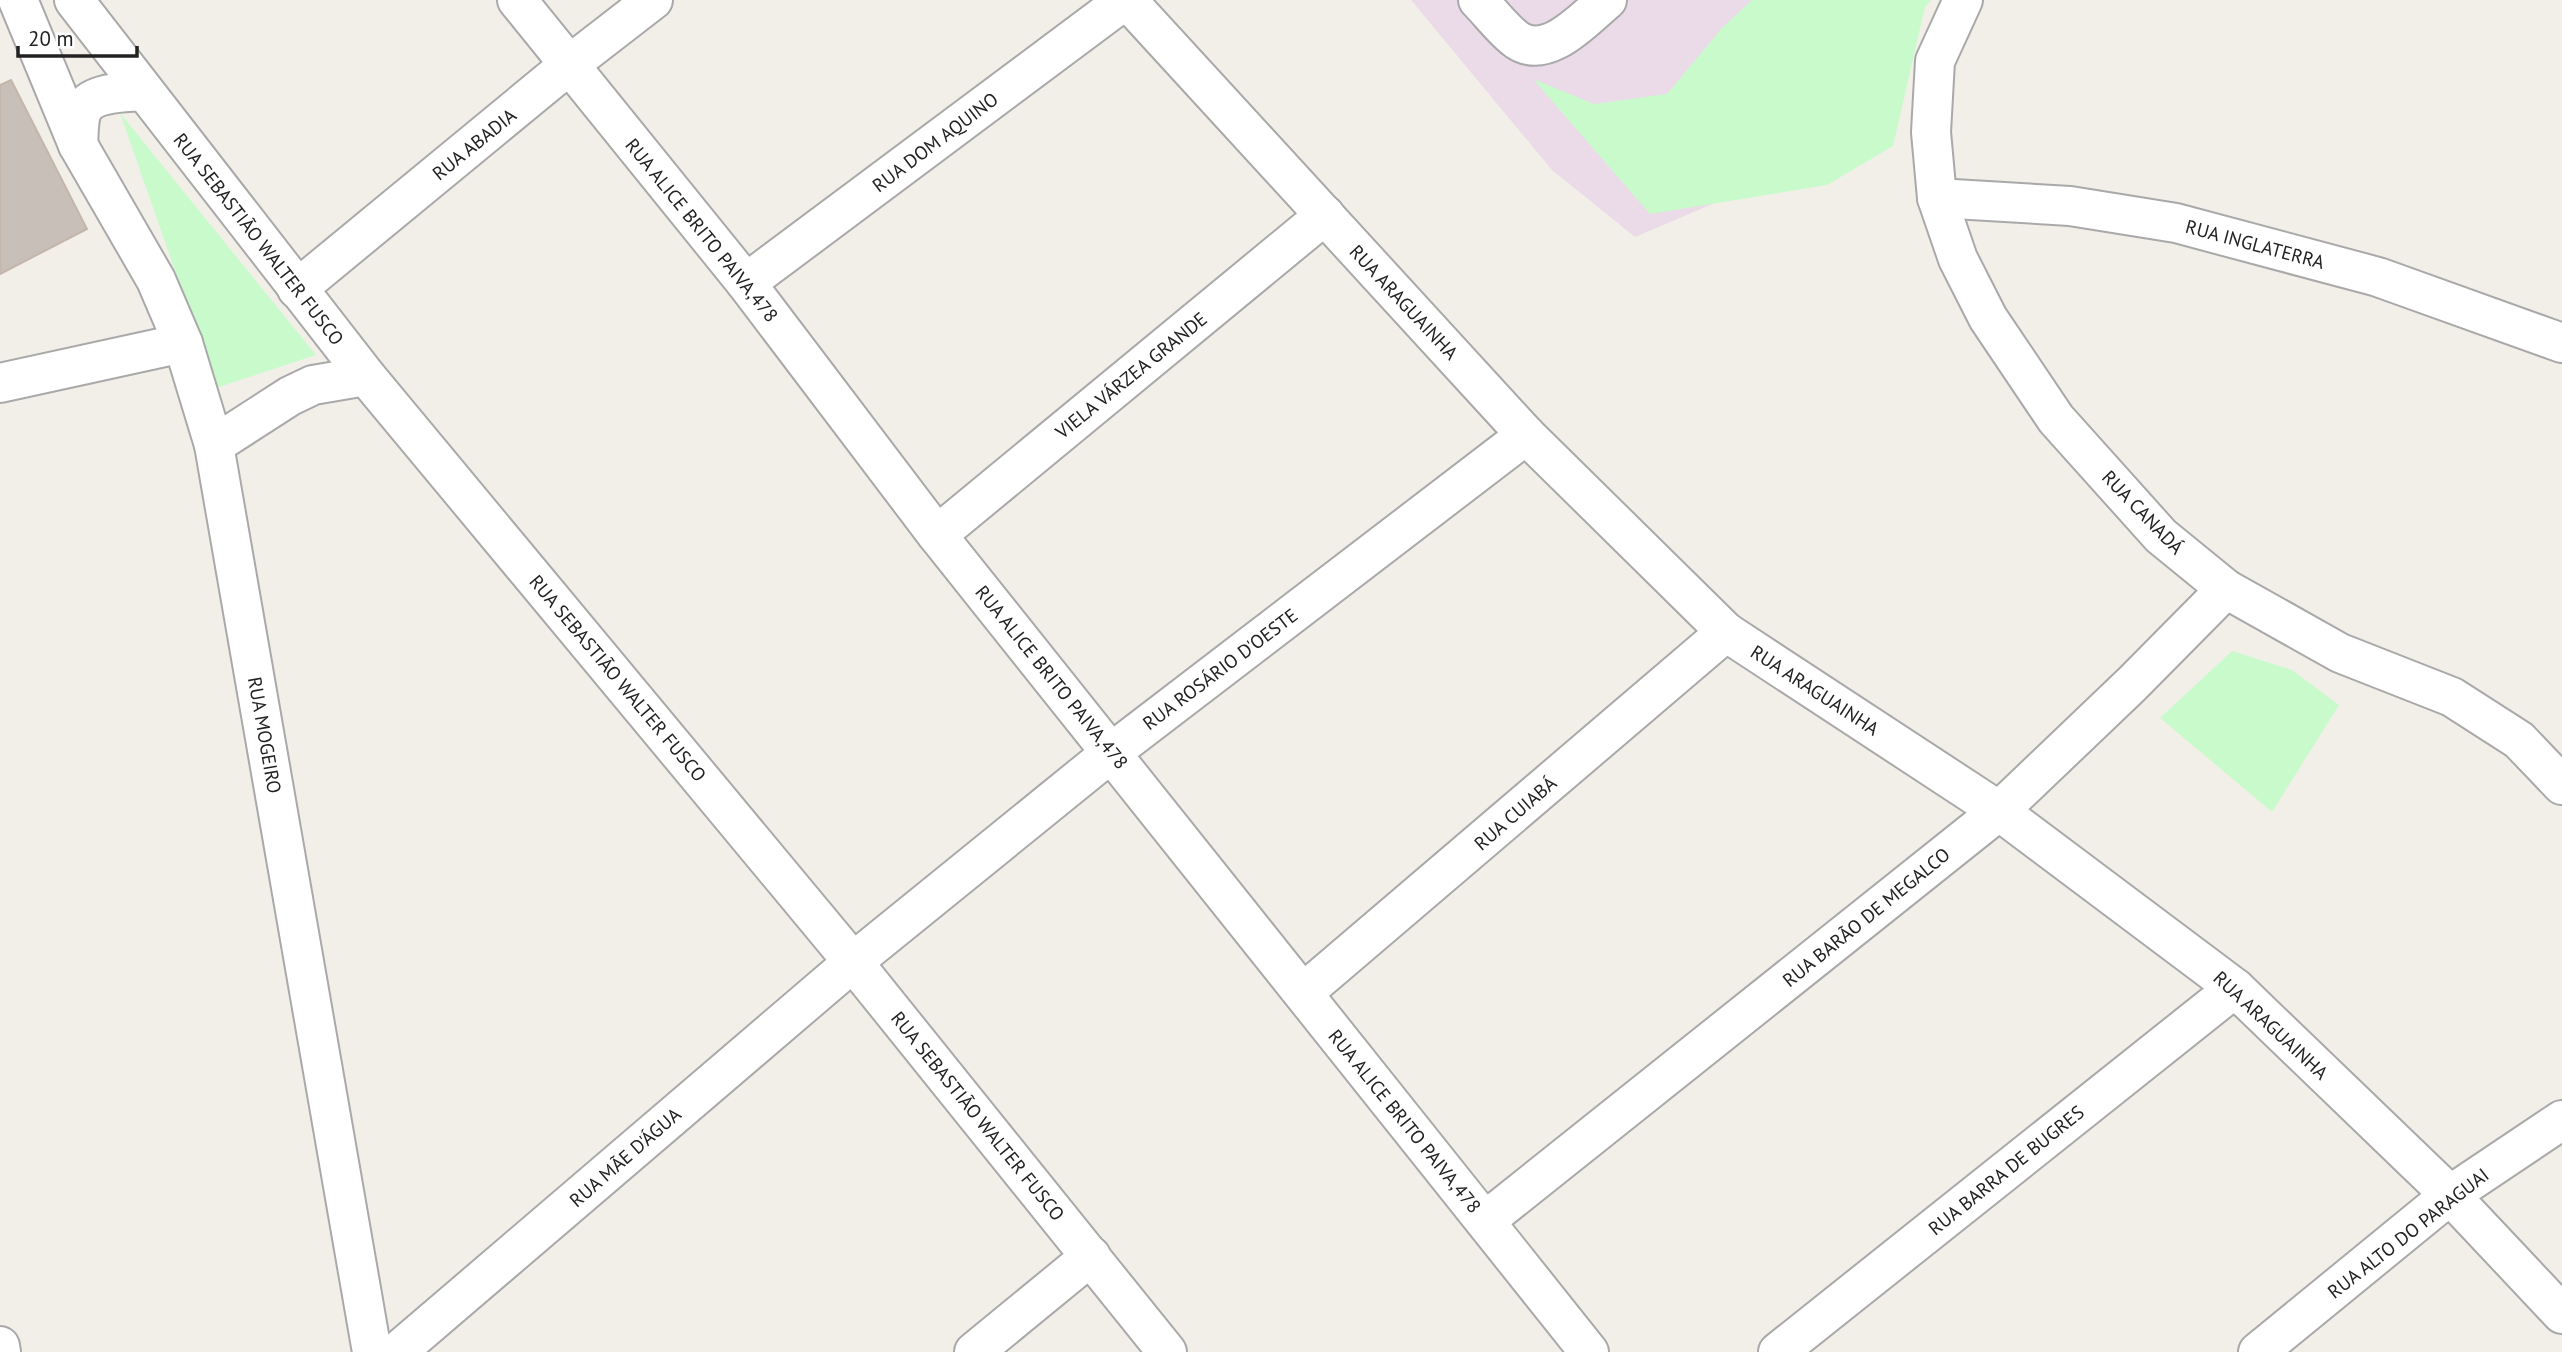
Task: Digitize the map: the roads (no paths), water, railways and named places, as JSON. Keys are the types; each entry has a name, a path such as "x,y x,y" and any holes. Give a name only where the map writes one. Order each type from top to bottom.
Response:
{"street":[{"name":"RUA MOGEIRO","path":"18,0 78,145 156,280 183,343 214,445 372,1352"},
{"name":"RUA SEBASTIÃO WALTER FUSCO","path":"74,0 366,376 853,962 1167,1352"},
{"name":"RUA ALICE BRITO PAIVA,478","path":"517,0 746,283 937,535 1589,1352"},
{"name":"RUA ABADIA","path":"296,289 569,65 653,0"},
{"name":"RUA ARAGUAINHA","path":"1126,0 1526,435 1726,632 1999,811 2235,988 2451,1195 2562,1314"},
{"name":"RUA DOM AQUINO","path":"746,283 1126,0"},
{"path":"1478,0 1519,41 1541,46 1558,39 1607,0"},
{"name":"RUA CANADÁ","path":"1963,0 1935,61 1931,132 1937,198 1958,260 1988,318 2056,419 2161,536 2226,589 2340,653 2452,697 2519,740 2562,785"},
{"path":"78,145 81,113 89,102 101,96 143,91"},
{"name":"RUA INGLATERRA","path":"1937,198 2070,206 2176,223 2378,277 2562,343"},
{"name":"VIELA VÁRZEA GRANDE","path":"937,535 1325,215"},
{"path":"0,383 183,343"},
{"path":"214,445 290,396 313,385 366,376"},
{"name":"RUA ROSÁRIO D'OESTE","path":"853,962 1112,752 1526,435"},
{"name":"RUA BARÃO DE MEGALCO","path":"1485,1221 1999,811 2132,684 2226,589"},
{"name":"RUA CUIABÁ","path":"1303,993 1726,632"},
{"name":"RUA MÃE D'ÁGUA","path":"397,1352 853,962"},
{"name":"RUA BARRA DE BUGRES","path":"1778,1352 2235,988"},
{"name":"RUA ALTO DO PARAGUAI","path":"2258,1352 2451,1195 2562,1120"},
{"path":"974,1352 1091,1256"},
{"path":"0,1346 1,1352"}]}
